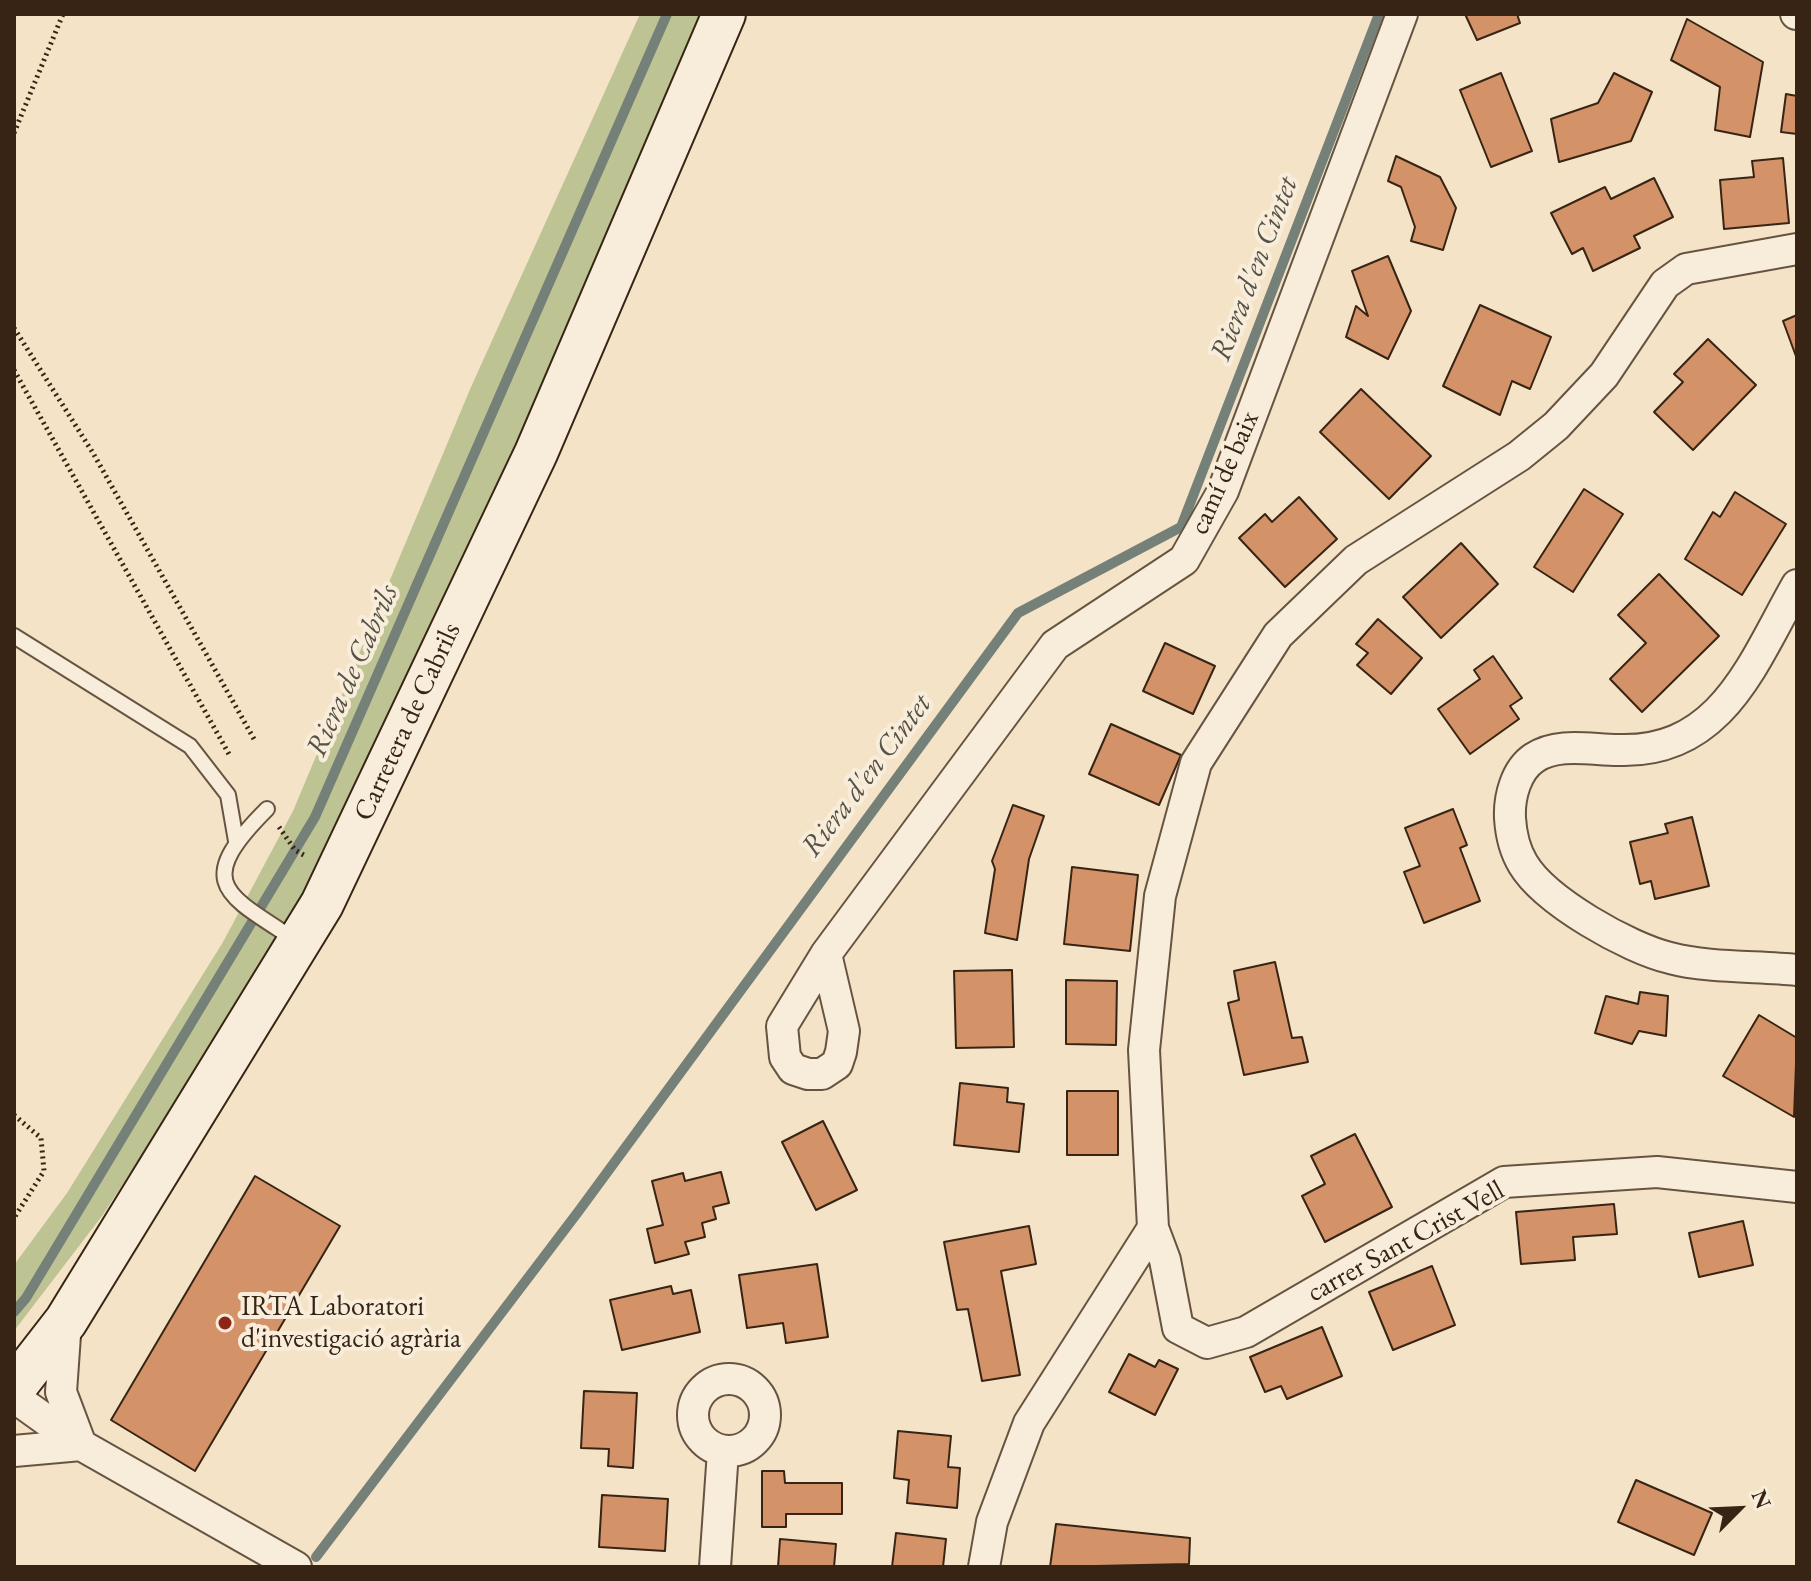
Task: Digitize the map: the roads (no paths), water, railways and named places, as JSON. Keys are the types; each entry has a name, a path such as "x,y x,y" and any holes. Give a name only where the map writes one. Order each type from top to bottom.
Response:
{"street":[{"name":"Carretera de Cabrils","path":"14,1388 66,1321 298,942 336,873 536,453 724,14"},
{"name":"camí de baix","path":"826,954 1055,645 1184,560 1207,525 1223,491 1402,14"},
{"name":"carrer Sant Crist Vell","path":"1797,249 1686,269 1665,284 1604,375 1556,426 1519,456 1356,560 1278,635 1196,763 1160,896 1144,1050 1153,1228 1165,1260 1178,1328 1207,1343 1246,1332 1504,1182 1657,1172 1797,1187"},
{"path":"1797,585 1727,705 1699,729 1675,744 1646,751 1559,748 1533,758 1515,781 1510,810 1511,838 1534,878 1624,941 1671,959 1797,970"},
{"path":"984,1567 992,1522 1029,1423 1153,1228"},
{"path":"66,1321 61,1392 81,1445"},
{"path":"14,1397 81,1445 296,1567"},
{"path":"14,1451 81,1445"},
{"path":"715,1567 723,1451"}],"lane":[{"path":"14,636 190,746 228,795 236,841"},
{"path":"267,809 236,841 223,878 227,891 237,902 298,942"}],"waterway":[{"name":"Riera de Cabrils","path":"14,1312 26,1298 315,817 667,14"},
{"name":"Riera d'en Cintet","path":"316,1557 578,1212 1018,613 1181,527 1379,14"}],"place":[{"name":"IRTA Laboratori d'investigació agrària","path":"225,1323"}]}
